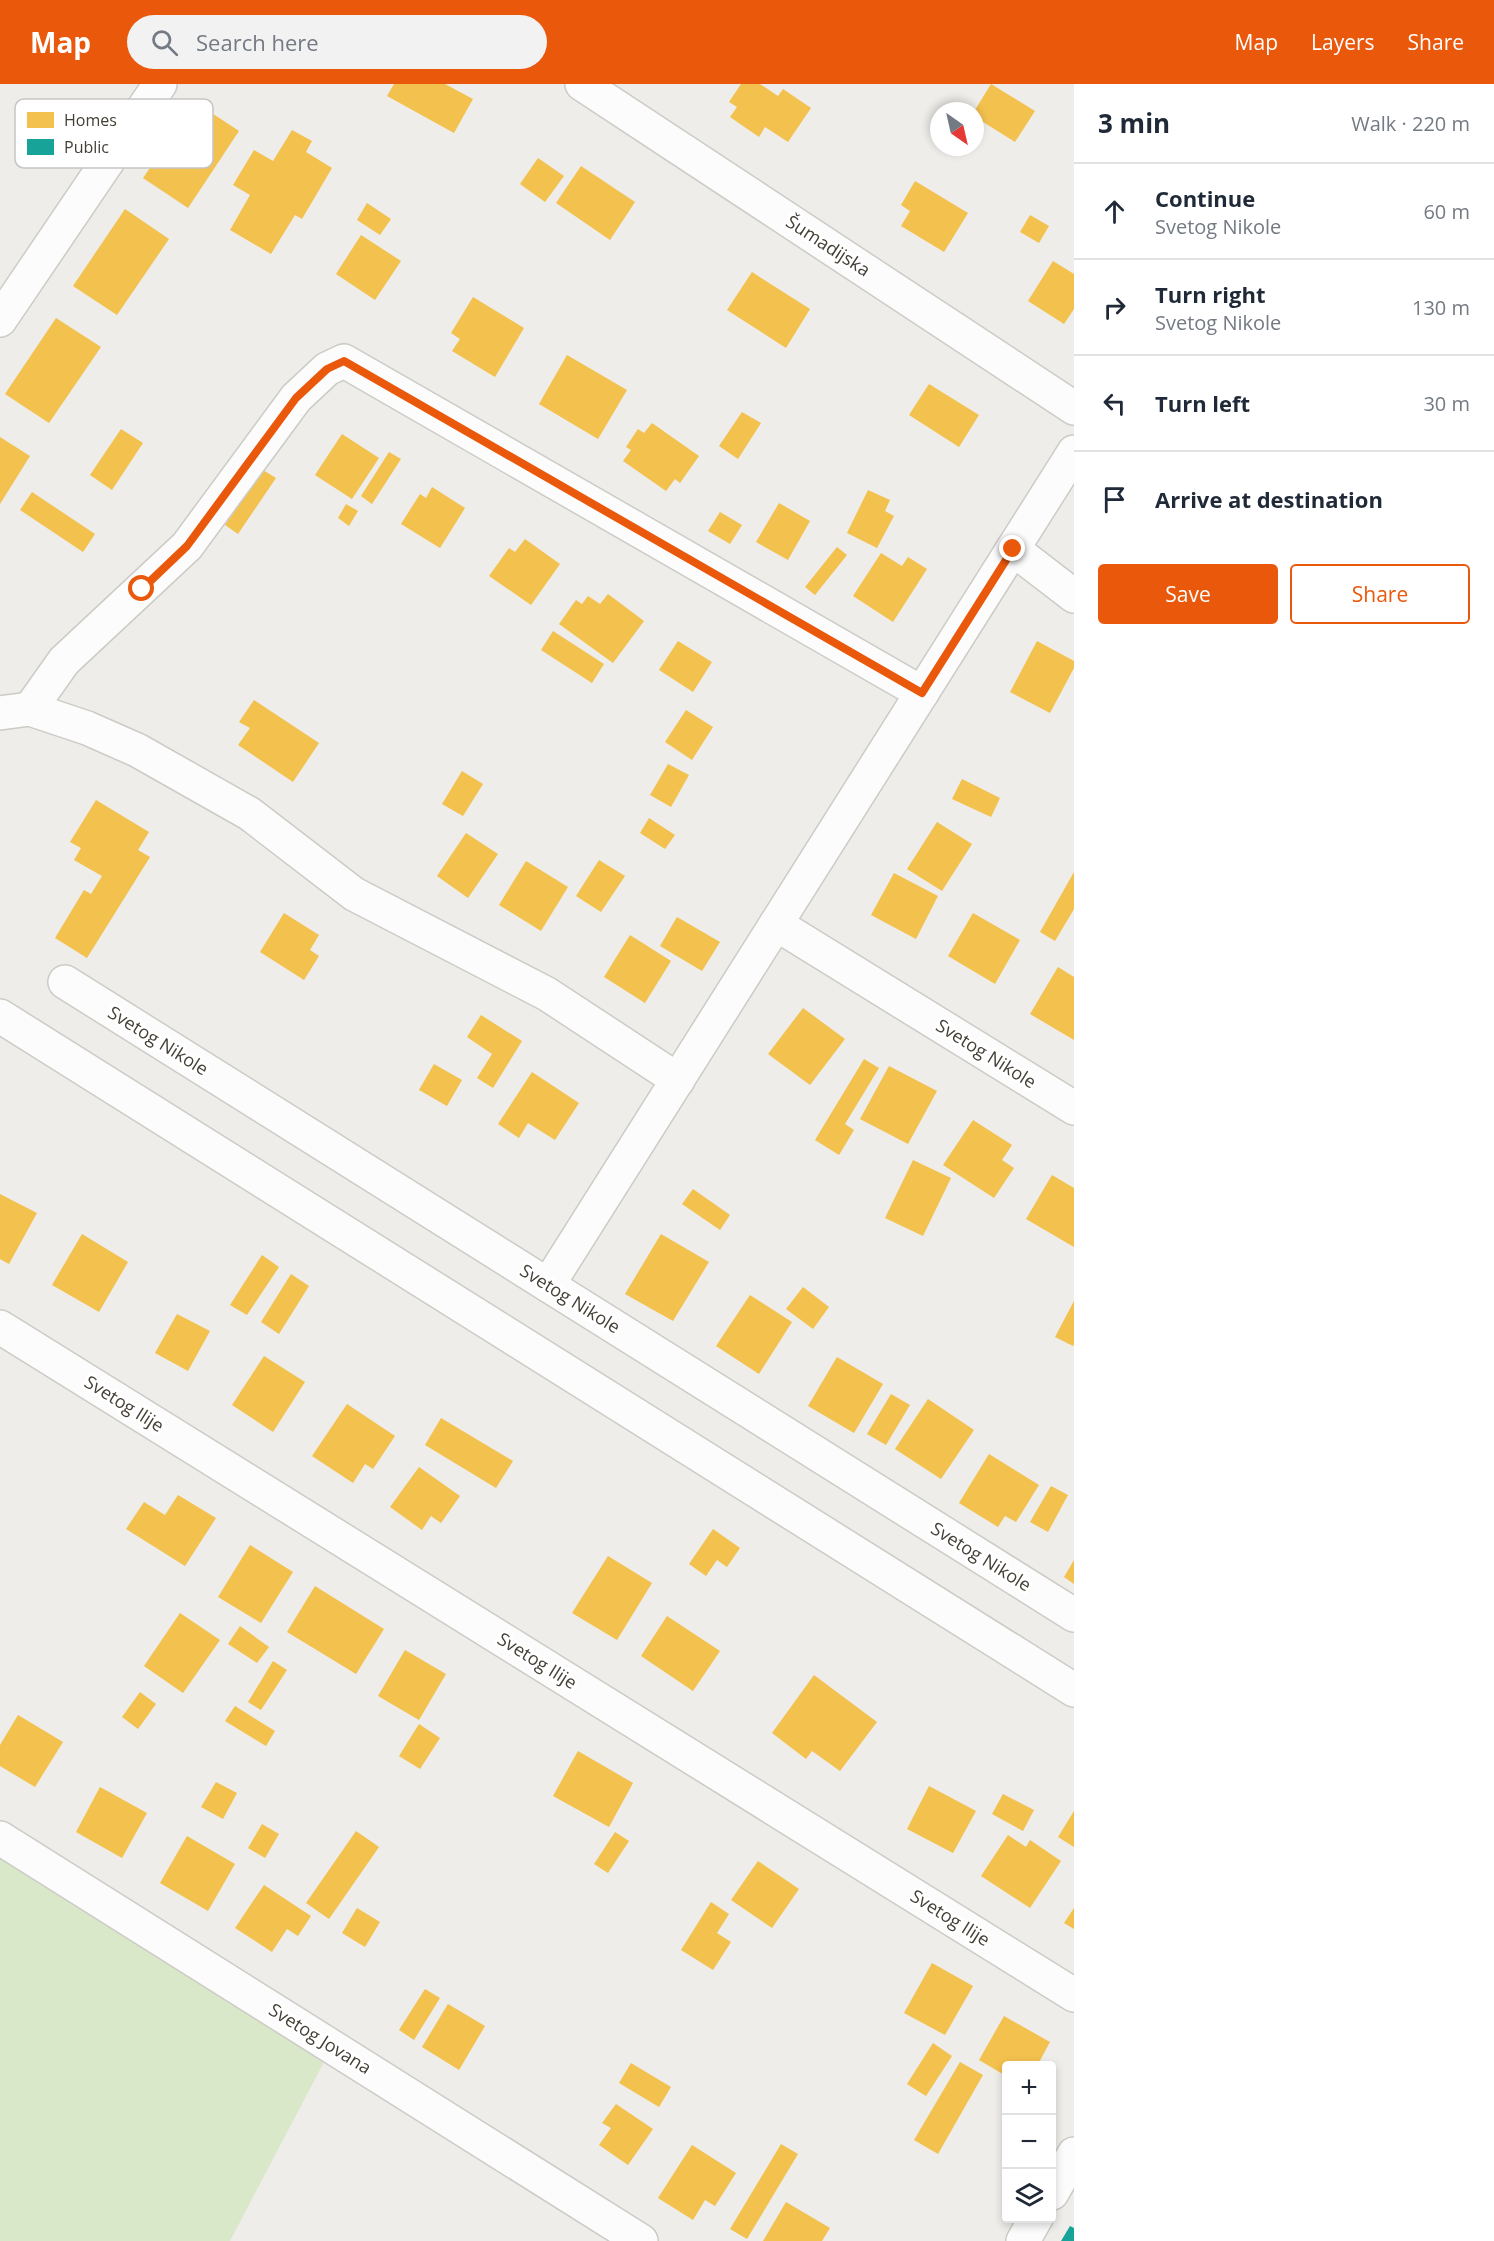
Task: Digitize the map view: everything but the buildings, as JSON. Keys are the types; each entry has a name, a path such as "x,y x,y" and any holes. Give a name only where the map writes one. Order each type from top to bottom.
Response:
{"street":[{"path":"150,99 160,84"},
{"name":"Šumadijska","path":"582,84 1074,408"},
{"path":"0,320 103,168"},
{"path":"15,711 64,661 187,546 296,398 327,369 344,361 922,693"},
{"path":"548,1285 1074,452"},
{"path":"1013,549 1074,596"},
{"path":"15,711 87,728 137,750 168,767 250,814 354,894 548,994 678,1080"},
{"name":"Svetog Nikole","path":"776,924 1074,1108"},
{"name":"Svetog Nikole","path":"65,982 1074,1615"},
{"path":"0,1016 1074,1690"},
{"name":"Svetog Ilije","path":"0,1327 1074,1995"},
{"name":"Svetog Jovana","path":"0,1838 641,2241"},
{"path":"1056,2186 1074,2154"},
{"path":"1023,2241 1033,2223"}],"green space":[{"path":"0,1853 324,2062 230,2241 0,2241"}],"route":[{"path":"142,589 187,546 296,398 327,369 344,361 922,693 1013,549"}]}
